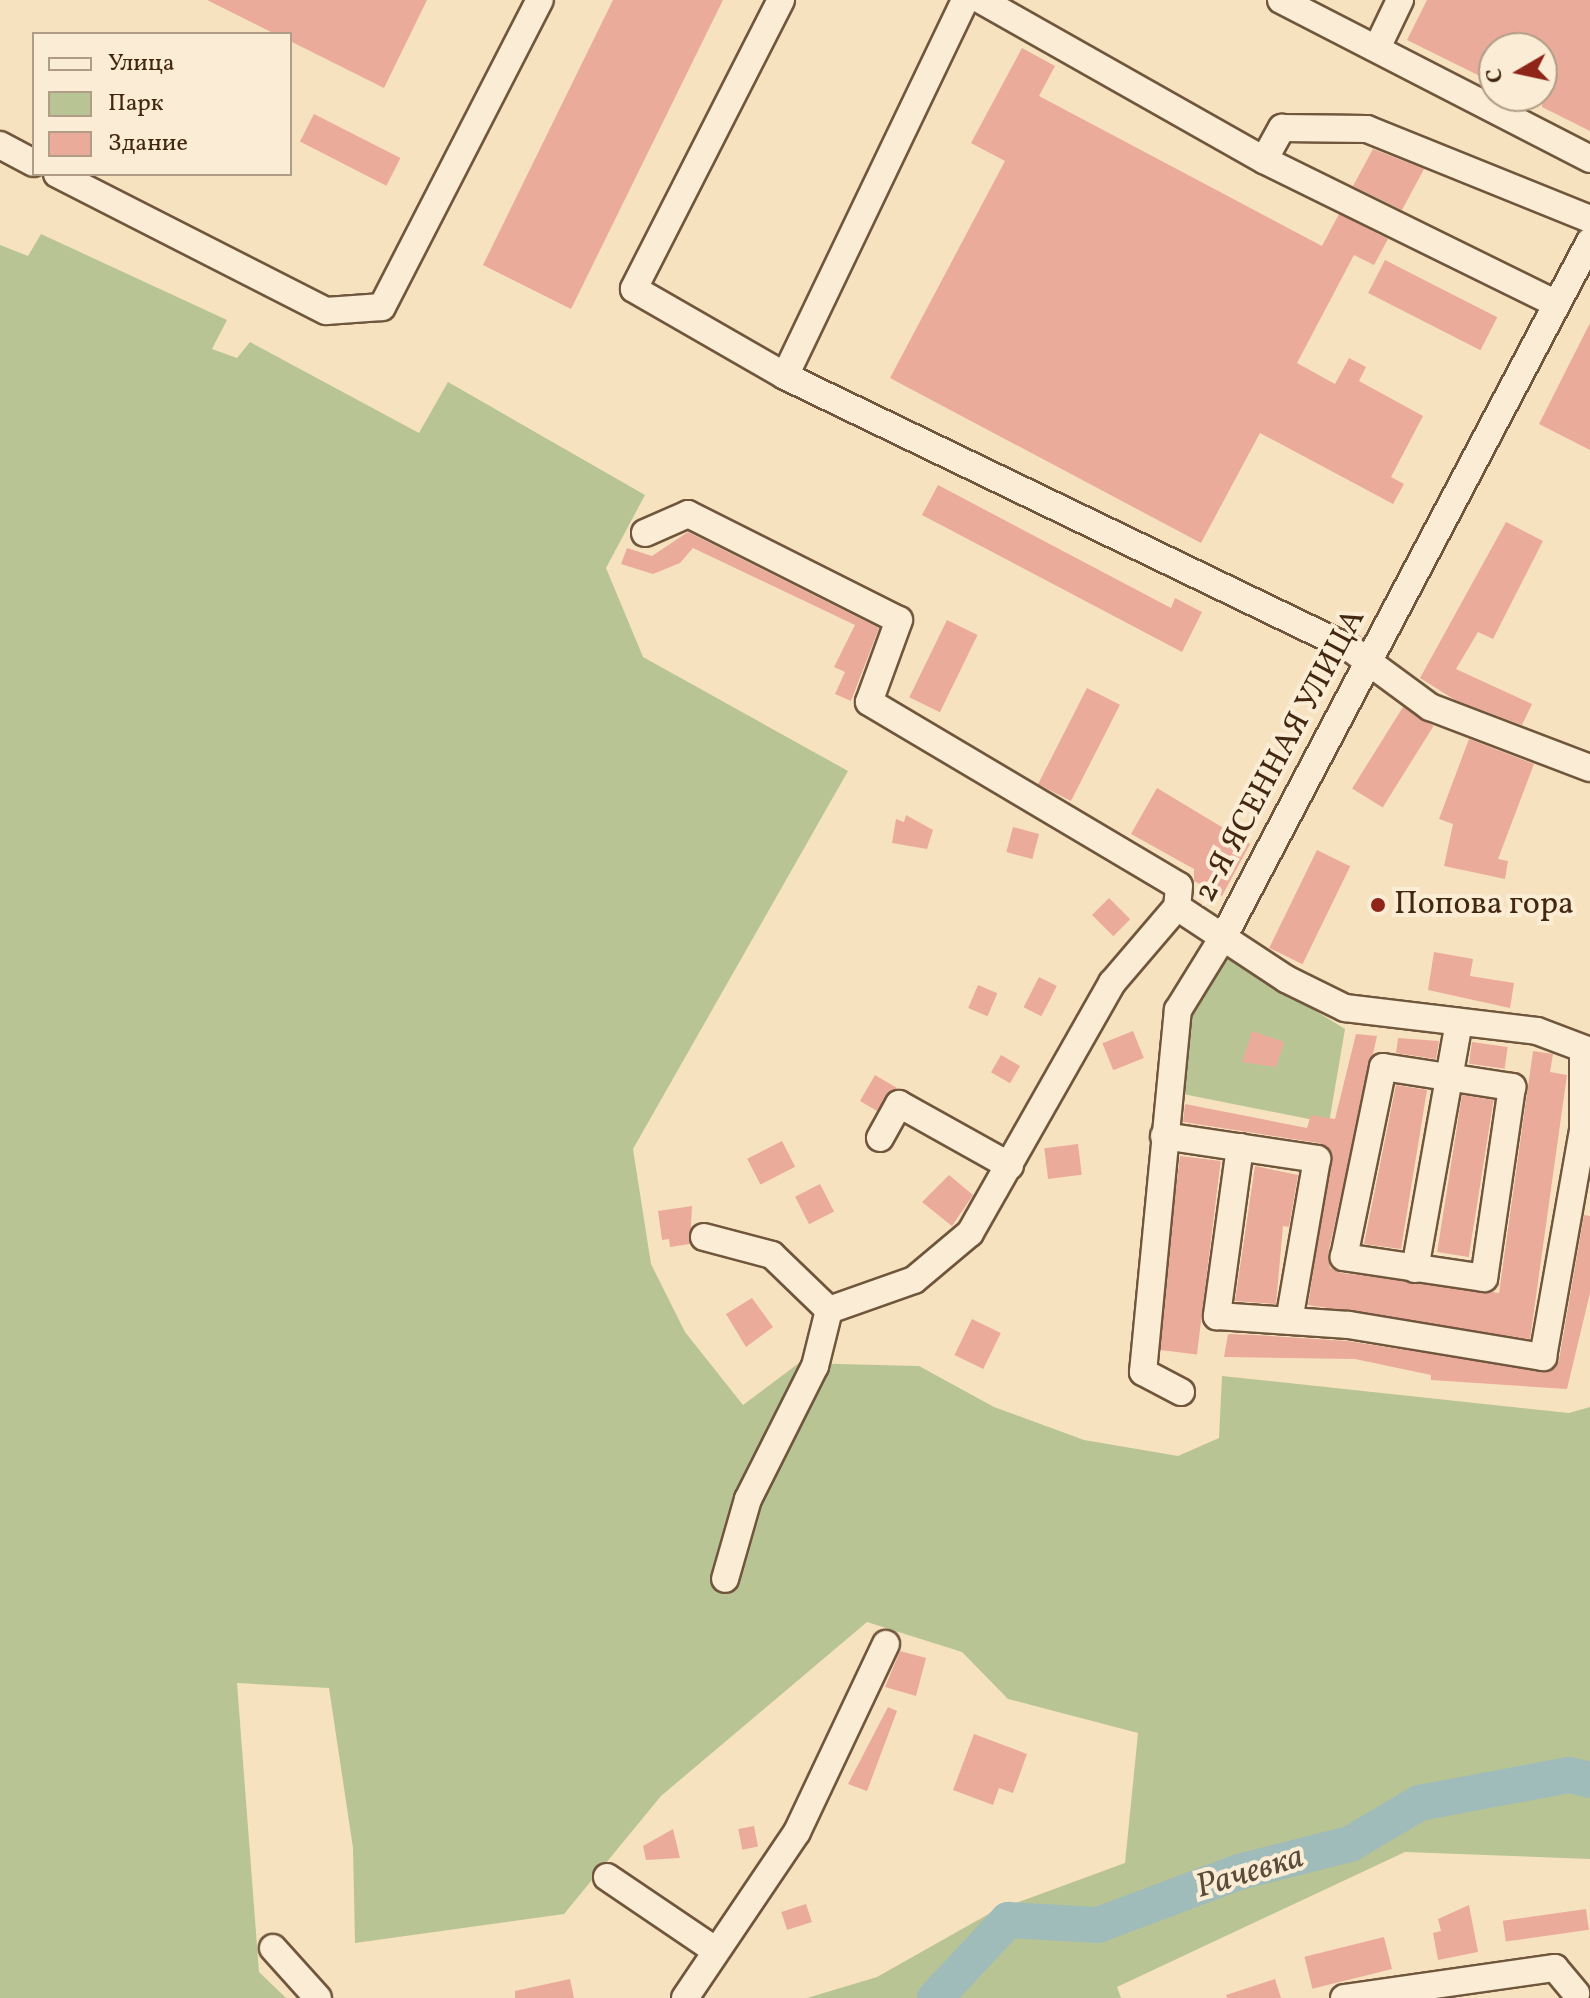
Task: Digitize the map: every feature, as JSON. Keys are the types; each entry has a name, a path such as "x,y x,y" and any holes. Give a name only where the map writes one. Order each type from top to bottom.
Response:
{"street":[{"path":"61,176 326,311 382,307 540,0"},
{"path":"781,0 634,289 785,376 1369,661 1430,707 1590,768"},
{"path":"785,376 965,0"},
{"path":"981,0 1264,160 1557,304"},
{"path":"1281,0 1378,46 1590,159"},
{"path":"1378,46 1400,0"},
{"path":"1264,160 1282,128 1367,129 1590,219"},
{"path":"0,145 32,162"},
{"name":"2-Я ЯСЕННАЯ УЛИЦА","path":"829,1310 914,1280 947,1257 989,1207 1112,983 1177,907 1225,934 1590,241"},
{"path":"645,533 688,514 899,620 869,702 996,783 1179,886 1177,907"},
{"path":"1181,1392 1143,1372 1164,1136 1178,1010 1225,934 1286,979 1345,1008 1537,1031 1586,1052 1583,1130 1543,1357 1289,1321 1217,1316 1240,1147"},
{"path":"1415,1269 1459,1022"},
{"path":"1383,1067 1512,1087 1484,1278 1415,1269 1344,1257 1383,1067"},
{"path":"880,1138 899,1104 1010,1166"},
{"path":"1164,1136 1317,1159 1289,1321"},
{"path":"704,1237 772,1255 829,1310 815,1366 748,1499 725,1579"},
{"path":"685,1998 819,1794 853,1705 886,1644"},
{"path":"607,1877 715,1950"},
{"path":"273,1948 318,1998"},
{"path":"1344,1998 1555,1968 1580,1993"}],"green space":[{"path":"41,234 227,320 212,349 237,358 250,342 419,433 448,382 645,495 606,568 643,657 848,771 633,1149 651,1264 685,1332 743,1405 799,1363 919,1366 994,1407 1084,1440 1178,1456 1219,1438 1222,1376 1569,1413 1590,1407 1590,1859 1405,1852 1117,1987 1121,1998 807,1998 877,1977 994,1911 1125,1863 1138,1733 1008,1699 962,1652 867,1622 661,1796 564,1914 355,1943 353,1848 329,1688 237,1683 259,1972 286,1998 0,1998 0,245 28,256"},
{"path":"1223,954 1345,1029 1329,1123 1183,1094 1184,1013"}],"building":[{"path":"207,0 427,0 384,88 292,42 292,32 271,32"},
{"path":"613,0 723,0 571,309 483,265"},
{"path":"1427,0 1590,0 1590,131 1552,112 1558,112 1558,32 1478,32 1478,75 1407,40"},
{"path":"1022,48 1055,66 1039,96 1322,246 1339,214 1388,239 1374,265 1354,255 1297,363 1335,384 1349,358 1366,367 1359,381 1423,416 1391,477 1404,484 1393,504 1260,433 1201,543 890,378 1005,161 971,143"},
{"path":"314,114 400,158 386,186 300,142"},
{"path":"1373,149 1424,169 1402,210 1353,186"},
{"path":"1385,260 1497,317 1480,350 1368,293"},
{"path":"1590,323 1590,450 1539,424"},
{"path":"938,485 1171,608 1175,598 1202,612 1182,652 922,515"},
{"path":"1506,522 1543,541 1493,639 1478,632 1456,669 1532,704 1522,725 1455,700 1420,678"},
{"path":"688,532 879,628 851,701 835,694 845,672 834,667 855,625 693,548 680,563 653,574 621,564 627,548 652,556"},
{"path":"947,620 978,635 940,712 909,697"},
{"path":"1087,688 1120,705 1071,801 1038,784"},
{"path":"1403,707 1434,726 1383,807 1352,788"},
{"path":"1469,739 1534,764 1498,859 1508,861 1505,879 1444,866 1453,824 1439,819"},
{"path":"1157,788 1250,844 1222,896 1194,881 1194,869 1131,834"},
{"path":"906,815 933,830 927,849 892,843 896,819 904,822"},
{"path":"1013,827 1039,834 1032,859 1006,852"},
{"path":"1317,850 1350,866 1302,964 1269,948"},
{"path":"1109,898 1130,919 1113,936 1092,915"},
{"path":"1434,952 1473,959 1470,976 1514,983 1510,1008 1428,990"},
{"path":"1039,977 1057,986 1041,1016 1024,1007"},
{"path":"978,985 997,993 988,1016 968,1008"},
{"path":"1133,1031 1144,1058 1113,1070 1102,1043"},
{"path":"1252,1031 1284,1042 1276,1067 1242,1062"},
{"path":"1356,1034 1377,1036 1328,1254 1330,1268 1342,1273 1499,1293 1533,1051 1553,1054 1550,1072 1567,1075 1530,1339 1308,1305 1332,1153 1319,1143 1183,1122 1185,1104 1307,1128 1311,1115 1335,1119"},
{"path":"1398,1038 1439,1041 1436,1059 1396,1053"},
{"path":"1472,1042 1508,1047 1505,1069 1469,1064"},
{"path":"1001,1055 1020,1066 1010,1083 991,1072"},
{"path":"875,1075 897,1088 877,1111 860,1101"},
{"path":"1396,1085 1427,1090 1401,1249 1364,1244"},
{"path":"1462,1095 1494,1100 1469,1257 1437,1252"},
{"path":"782,1141 795,1167 760,1185 747,1159"},
{"path":"1078,1144 1082,1175 1048,1179 1044,1148"},
{"path":"1180,1156 1221,1161 1197,1355 1156,1350"},
{"path":"1255,1166 1298,1175 1289,1227 1283,1226 1276,1304 1235,1301"},
{"path":"949,1175 973,1195 952,1226 922,1202"},
{"path":"820,1184 834,1212 809,1224 795,1197"},
{"path":"692,1206 690,1244 670,1247 669,1239 662,1240 658,1211"},
{"path":"1584,1215 1590,1216 1590,1293 1567,1389 1431,1380 1431,1375 1355,1359 1224,1357 1228,1334 1256,1335 1347,1341 1549,1372 1559,1360"},
{"path":"752,1298 773,1327 746,1347 726,1314"},
{"path":"972,1319 1001,1333 983,1369 954,1355"},
{"path":"900,1651 926,1658 916,1696 885,1687"},
{"path":"888,1707 897,1711 867,1791 848,1784"},
{"path":"974,1734 1027,1754 1013,1793 999,1788 993,1805 953,1790"},
{"path":"754,1826 758,1847 742,1850 738,1829"},
{"path":"673,1829 680,1858 646,1860 643,1846"},
{"path":"806,1904 812,1922 787,1930 781,1912"},
{"path":"1469,1905 1478,1952 1438,1960 1433,1933 1441,1931 1438,1919"},
{"path":"1586,1909 1589,1930 1506,1941 1503,1921"},
{"path":"1384,1937 1392,1969 1312,1989 1304,1957"},
{"path":"570,1979 574,1998 515,1998 515,1991"},
{"path":"1275,1979 1281,1998 1227,1998 1226,1995"}],"waterway":[{"name":"Рачевка","path":"935,1998 1008,1920 1098,1925 1239,1872 1350,1844 1419,1803 1569,1775 1590,1780"}],"place":[{"name":"Попова гора","path":"1378,905"}]}
